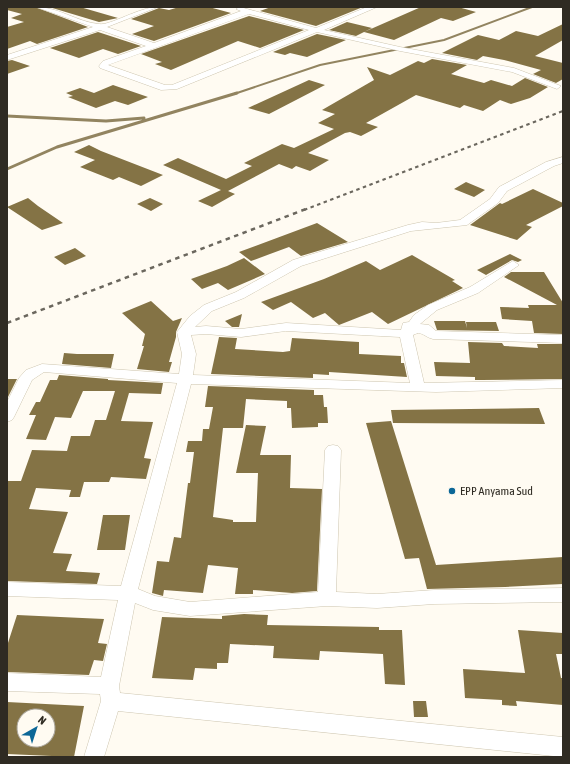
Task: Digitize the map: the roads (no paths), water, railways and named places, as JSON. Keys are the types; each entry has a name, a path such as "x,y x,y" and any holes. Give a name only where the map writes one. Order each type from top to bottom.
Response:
{"street":[{"path":"40,7 155,46"},
{"path":"48,10 56,7"},
{"path":"7,58 101,27 154,7"},
{"path":"234,7 316,30 400,49 514,70 557,86"},
{"path":"249,11 106,63 103,66 164,88 174,87 373,7"},
{"path":"184,332 195,318 208,308 239,296 269,279 279,270 408,228 422,225 463,223 494,201 503,189 550,164 563,160"},
{"path":"418,387 406,334 408,326 413,325 418,316 427,310 474,290 513,265"},
{"path":"184,332 206,330 241,333 286,327 360,330 406,334 414,329 424,328 433,335 563,339"},
{"path":"94,757 110,694 128,593 184,380 189,354 184,332"},
{"path":"7,417 26,378 31,373 42,368 184,380 418,387 563,384"},
{"path":"327,599 332,450"},
{"path":"7,589 128,593 153,604 190,609 327,599 377,601 434,597 563,595"},
{"path":"7,682 563,747"}],"waterway":[{"path":"237,93 320,65 444,40 532,7"},
{"path":"7,169 57,147 237,93"},
{"path":"7,116 106,121 144,118"}],"railway":[{"path":"304,210 563,111"},
{"path":"7,323 306,209"}],"place":[{"name":"EPP Anyama Sud","path":"452,491"}]}
